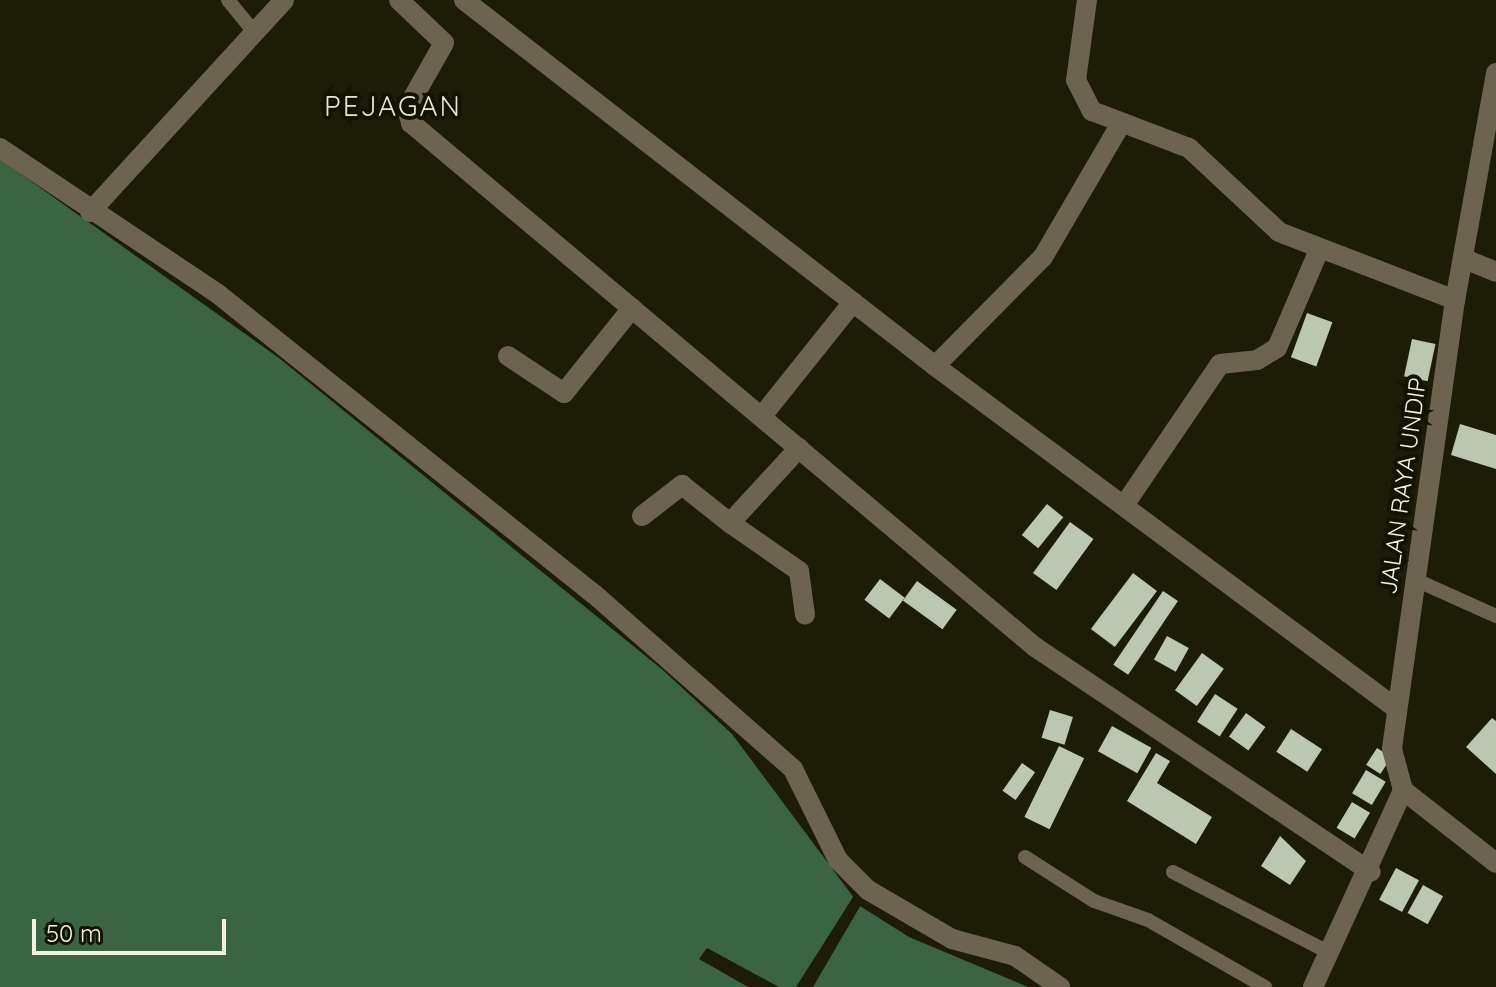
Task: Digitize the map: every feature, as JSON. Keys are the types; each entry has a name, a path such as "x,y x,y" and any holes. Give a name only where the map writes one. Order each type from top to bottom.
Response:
{"street":[{"path":"90,212 284,0"},
{"path":"399,0 444,43 407,108 408,119 799,448 1115,706 1371,872"},
{"path":"464,0 850,306 1125,504 1396,717"},
{"path":"1087,0 1075,58 1080,97 1119,127 1189,148 1251,213 1319,250 1455,300"},
{"name":"JALAN RAYA UNDIP","path":"1403,790 1392,749 1396,717 1455,300 1467,260 1496,73"},
{"path":"935,366 1043,257 1119,127"},
{"path":"0,148 90,212 218,294 594,594 793,769 838,860 868,890 952,939 1015,956 1060,987"},
{"path":"1125,504 1220,364 1257,360 1277,348 1319,250"},
{"path":"1467,260 1496,272"},
{"path":"762,416 850,306"},
{"path":"508,356 543,384 564,393 574,390 632,308"},
{"path":"730,523 799,448"},
{"path":"642,516 682,485 799,571 805,615"},
{"path":"1313,987 1371,872 1403,790 1496,862"}],"lane":[{"path":"228,0 254,32"},
{"path":"1416,580 1496,616"},
{"path":"1025,857 1094,901 1148,920 1265,987"},
{"path":"1173,872 1328,952"}],"shaded area":[{"path":"0,159 279,358 664,671 732,734 860,906 909,937 1028,987 0,987"}],"pier":[{"path":"855,894 862,903 813,987 796,987"},
{"path":"707,948 779,987 748,987 699,959"}],"building":[{"path":"1307,313 1332,322 1316,366 1291,357"},
{"path":"1412,339 1435,344 1428,381 1404,376"},
{"path":"1460,424 1496,435 1496,469 1451,455"},
{"path":"1047,504 1063,517 1038,548 1022,535"},
{"path":"1070,522 1093,539 1056,590 1033,573"},
{"path":"1133,573 1157,591 1115,647 1091,629"},
{"path":"880,579 905,598 889,618 864,600"},
{"path":"917,581 957,610 943,629 903,600"},
{"path":"1163,591 1178,601 1128,675 1113,665"},
{"path":"1167,636 1189,648 1176,672 1154,660"},
{"path":"1202,653 1224,669 1197,706 1175,690"},
{"path":"1215,694 1238,709 1220,736 1197,722"},
{"path":"1050,710 1073,717 1064,745 1042,738"},
{"path":"1246,713 1265,727 1248,751 1229,736"},
{"path":"1492,718 1496,721 1496,774 1466,747"},
{"path":"1112,726 1151,748 1137,773 1098,751"},
{"path":"1291,729 1322,749 1307,772 1276,752"},
{"path":"1059,746 1084,758 1050,829 1024,817"},
{"path":"1377,748 1391,757 1380,774 1366,765"},
{"path":"1156,753 1170,761 1157,783 1212,817 1196,844 1127,801"},
{"path":"1022,763 1035,772 1016,800 1002,791"},
{"path":"1366,770 1386,782 1372,805 1352,793"},
{"path":"1352,802 1370,813 1355,839 1337,828"},
{"path":"1280,836 1306,861 1290,885 1261,866"},
{"path":"1396,868 1419,880 1402,912 1379,900"},
{"path":"1423,885 1443,896 1428,924 1407,913"}],"district":[{"name":"PEJAGAN","path":"393,106"}]}
